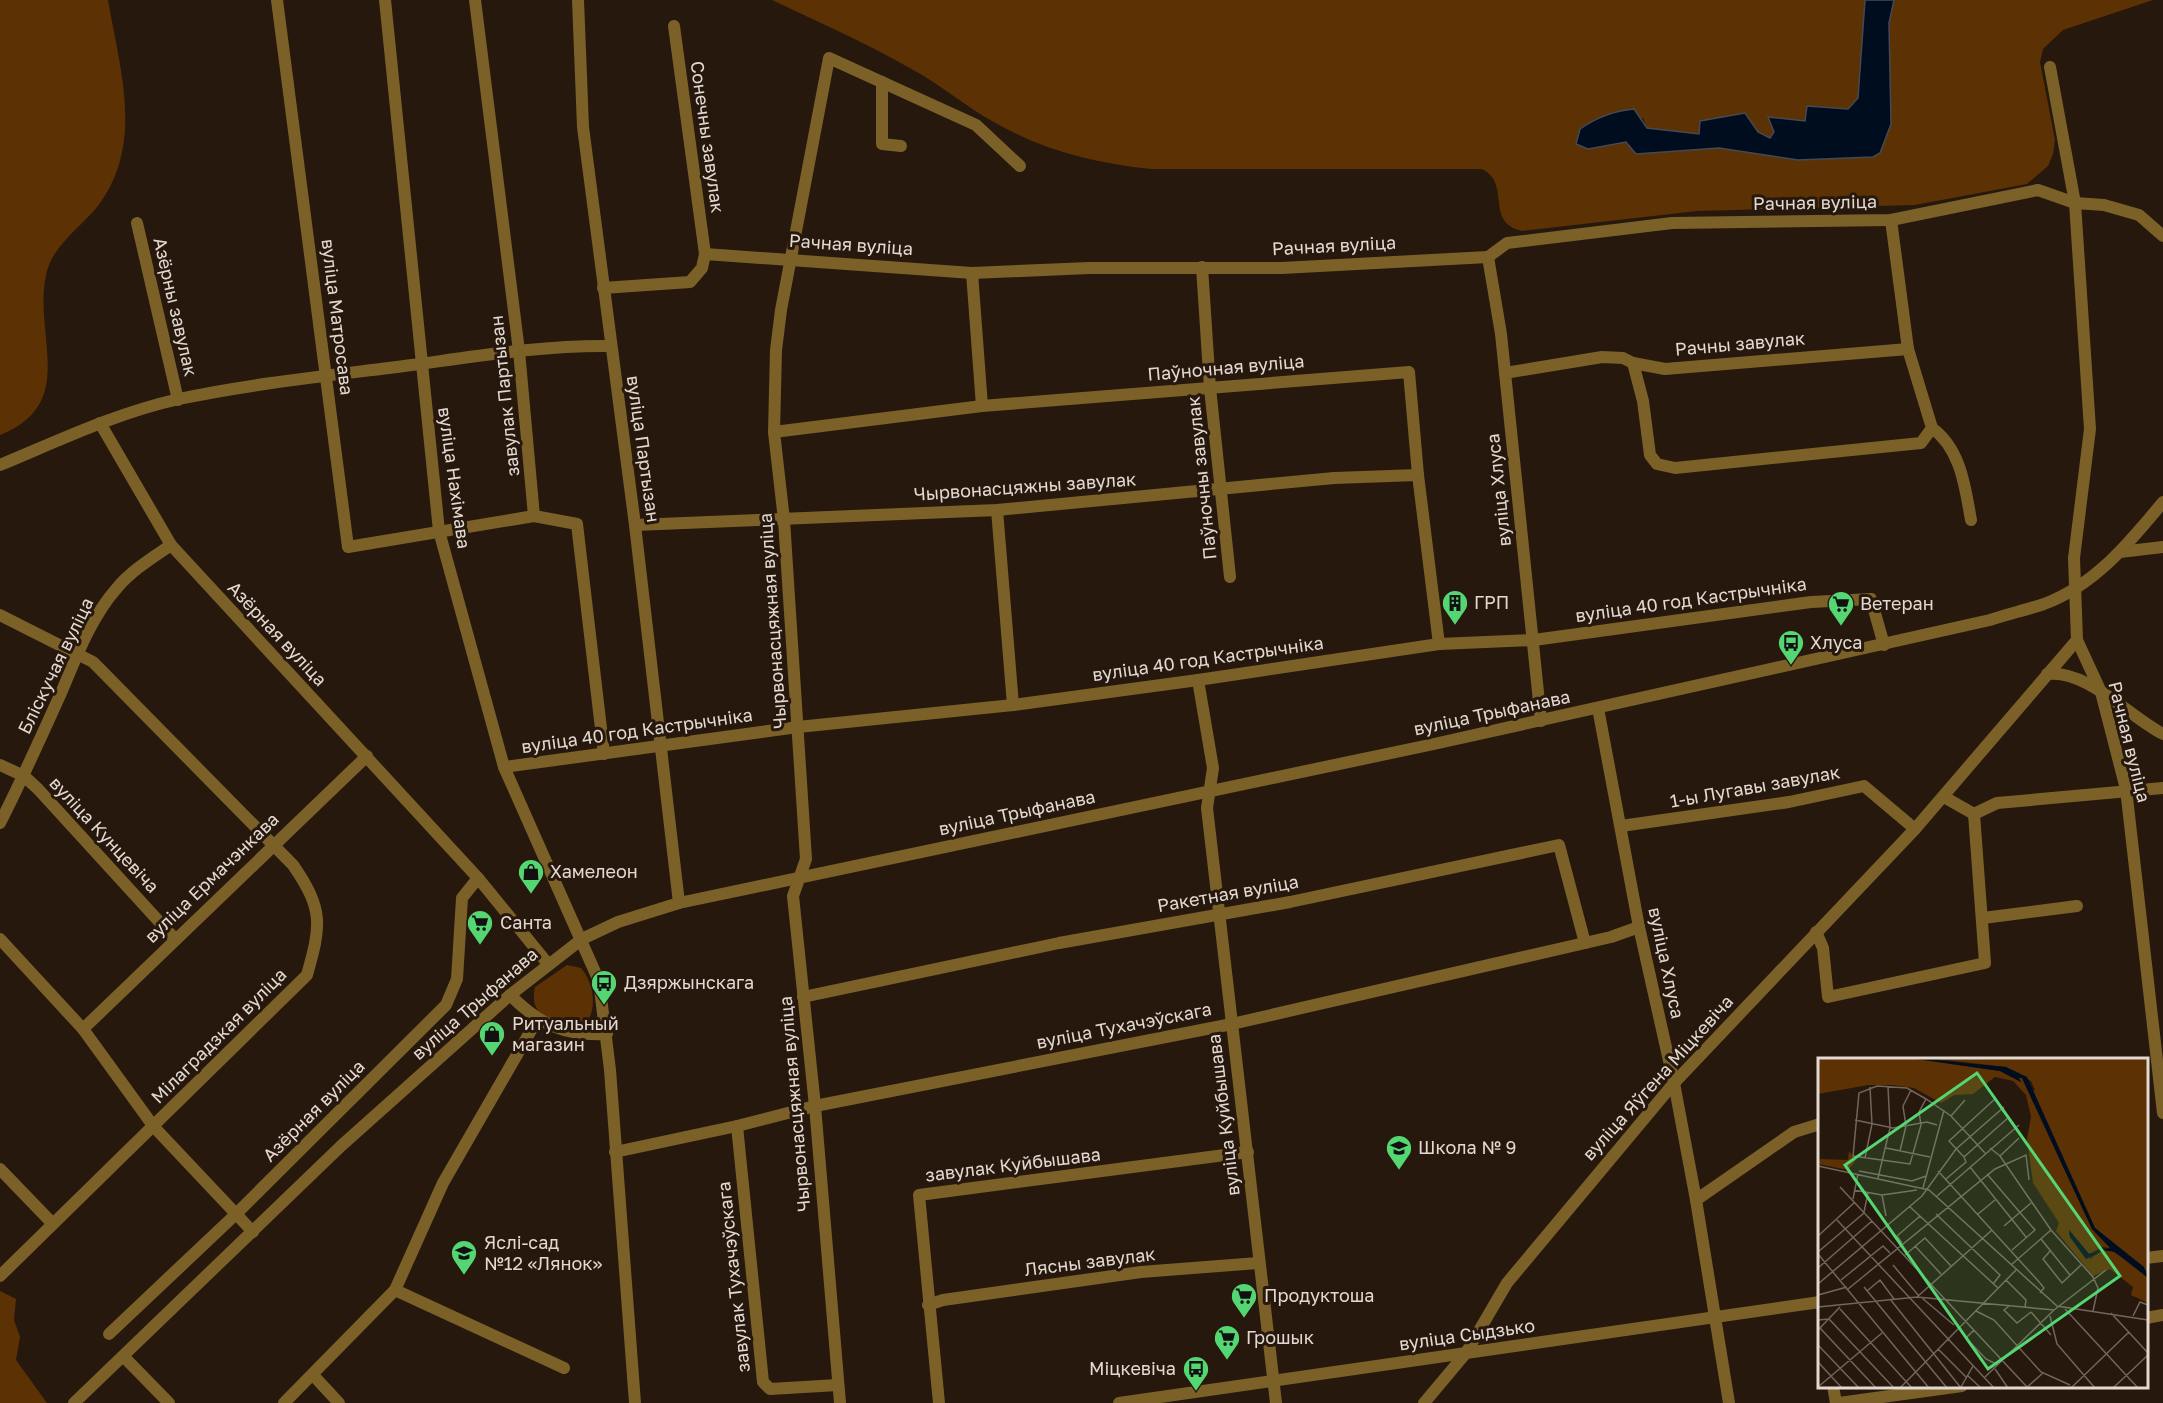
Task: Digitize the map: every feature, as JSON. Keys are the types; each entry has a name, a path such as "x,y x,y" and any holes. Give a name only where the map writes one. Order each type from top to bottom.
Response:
{"street":[{"name":"вуліца Матросава","path":"276,0 348,547 439,531"},
{"name":"вуліца Нахімава","path":"385,0 439,531 504,767 599,981 607,1034 635,1403"},
{"name":"завулак Партызан","path":"475,0 519,351 534,516"},
{"name":"вуліца Партызан","path":"578,0 583,127 635,525 679,903"},
{"name":"Сонечны завулак","path":"674,26 705,254"},
{"name":"Чырвонасцяжная вуліца","path":"840,1403 815,1106 793,896 806,859 784,520 774,432 776,350 829,58 976,125 1020,166"},
{"name":"Рачная вуліца","path":"2050,67 2075,203 2091,429 2074,558 2077,640 2101,692 2126,789 2156,1080 2163,1113"},
{"path":"882,82 882,144 901,146"},
{"name":"Рачная вуліца","path":"705,254 972,273 1202,267 1282,268 1488,257 1507,243 1671,223 1891,220 2038,190 2075,203"},
{"path":"2075,203 2104,205 2139,215 2163,236"},
{"path":"1891,220 1908,349 1932,428 1944,436 1956,456 1971,520"},
{"name":"Азёрны завулак","path":"137,223 178,400"},
{"path":"603,288 690,282 702,268 705,254"},
{"name":"вуліца Хлуса","path":"1488,257 1505,373 1541,721"},
{"name":"Паўночны завулак","path":"1202,267 1210,388 1230,577"},
{"path":"972,273 982,406"},
{"path":"0,465 100,423 178,400 326,376 519,351 611,346"},
{"name":"Рачны завулак","path":"1505,373 1602,357 1623,358 1633,363 1665,369 1908,349"},
{"path":"1633,363 1643,401 1650,455 1657,464 1675,468 1921,443 1932,428"},
{"name":"Паўночная вуліца","path":"774,432 982,406 1408,372 1439,644"},
{"name":"Азёрная вуліца","path":"100,423 171,545 478,878 548,964"},
{"name":"Чырвонасцяжны завулак","path":"635,525 997,510 1334,478 1418,475"},
{"name":"вуліца Трыфанава","path":"74,1403 341,1146 510,995 582,939 618,922 679,903 1541,721 1884,645 2034,607 2075,587 2098,572 2120,552 2163,502"},
{"path":"997,510 1013,705"},
{"path":"439,531 534,516 577,525 604,754"},
{"name":"Бліскучая вуліца","path":"0,823 24,776 78,653 117,588 171,545"},
{"path":"2120,552 2163,547"},
{"name":"вуліца 40 год Кастрычніка","path":"504,767 798,728 1013,705 1439,644 1534,640 1811,602 1870,599 1884,645"},
{"name":"Мілаградзкая вуліца","path":"0,615 93,662 273,844 312,892 318,936 307,975 0,1276"},
{"name":"вуліца Яўгена Міцкевіча","path":"1424,1403 1466,1353 1507,1283 1674,1083 1915,829 2077,640"},
{"path":"2047,674 2059,672 2084,681 2142,723 2163,734"},
{"name":"вуліца Куйбышава","path":"1198,680 1213,768 1207,808 1276,1403"},
{"name":"вуліца Хлуса","path":"1598,708 1639,927 1674,1083 1696,1200 1729,1403"},
{"name":"вуліца Ермачэнкава","path":"83,1029 367,756"},
{"name":"вуліца Кунцевіча","path":"0,765 24,776 175,939"},
{"name":"1-ы Лугавы завулак","path":"1621,826 1789,802 1864,786 1915,829"},
{"path":"1974,814 1998,803 2126,789 2163,788"},
{"path":"1944,797 1974,814"},
{"path":"1816,932 1823,948 1828,997 1985,963 1974,814"},
{"name":"Ракетная вуліца","path":"803,997 1059,943 1290,902 1559,845 1586,943"},
{"name":"Азёрная вуліца","path":"109,1334 236,1214 446,1005 456,979 462,898 478,878"},
{"path":"1983,918 2077,906"},
{"name":"вуліца Тухачэўскага","path":"615,1152 737,1126 815,1106 1232,1024 1586,943 1639,927"},
{"path":"0,939 83,1029 154,1127 254,1232"},
{"path":"510,995 537,1020 580,1035 607,1034"},
{"path":"284,1403 394,1290 443,1183 537,1020"},
{"path":"1696,1200 1794,1132 1818,1125"},
{"name":"завулак Тухачэўскага","path":"737,1126 763,1383 770,1389 838,1385"},
{"name":"завулак Куйбышава","path":"939,1403 918,1195 1248,1152"},
{"path":"0,1168 53,1224"},
{"path":"2148,1258 2163,1256"},
{"name":"Лясны завулак","path":"928,1305 943,1300 1141,1272 1258,1263"},
{"path":"394,1290 564,1368"},
{"name":"вуліца Сыдзько","path":"1119,1403 1714,1317 1818,1305"},
{"path":"2148,1318 2163,1315"},
{"path":"124,1357 169,1403"},
{"path":"313,1375 339,1403"},
{"path":"1834,1388 1838,1403 1947,1388"}],"shaded area":[{"path":"0,0 108,0 122,80 125,133 121,158 112,183 97,207 67,238 49,265 44,298 48,366 46,386 39,405 24,421 0,435"},
{"path":"772,0 1865,0 1858,98 1848,109 1821,107 1806,122 1768,117 1774,132 1770,138 1758,132 1700,121 1699,134 1647,128 1643,118 1588,149 1626,142 1636,154 1719,148 1798,160 1873,157 1880,153 1889,23 1894,0 2153,0 2063,30 2043,49 2040,62 2055,140 2048,166 2027,184 1915,205 1697,211 1522,231 1504,220 1496,184 1491,176 1482,169 1151,169 1069,154 1011,131 898,61"},
{"path":"567,965 581,968 592,991 590,1017 578,1029 545,1017 535,1006 535,987"},
{"path":"0,1291 16,1299 14,1320 20,1337 16,1360 47,1403 0,1403"}],"water":[{"path":"1865,0 1894,0 1889,23 1891,124 1880,153 1873,157 1798,160 1719,148 1636,154 1626,142 1588,149 1576,144 1580,129 1606,115 1626,110 1634,109 1647,128 1699,134 1700,121 1745,113 1758,132 1770,138 1774,132 1768,117 1805,121 1807,106 1848,109 1858,98"}],"place":[{"name":"ГРП","path":"1455,626"},
{"name":"Ветеран","path":"1841,627"},
{"name":"Хлуса","path":"1791,666"},
{"name":"Хамелеон","path":"531,895"},
{"name":"Санта","path":"480,946"},
{"name":"Дзяржынскага","path":"604,1006"},
{"name":"Ритуальный магазин","path":"492,1057"},
{"name":"Школа № 9","path":"1399,1171"},
{"name":"Яслі-сад №12 «Лянок»","path":"464,1276"},
{"name":"Продуктоша","path":"1244,1319"},
{"name":"Грошык","path":"1227,1361"},
{"name":"Міцкевіча","path":"1196,1392"}]}
